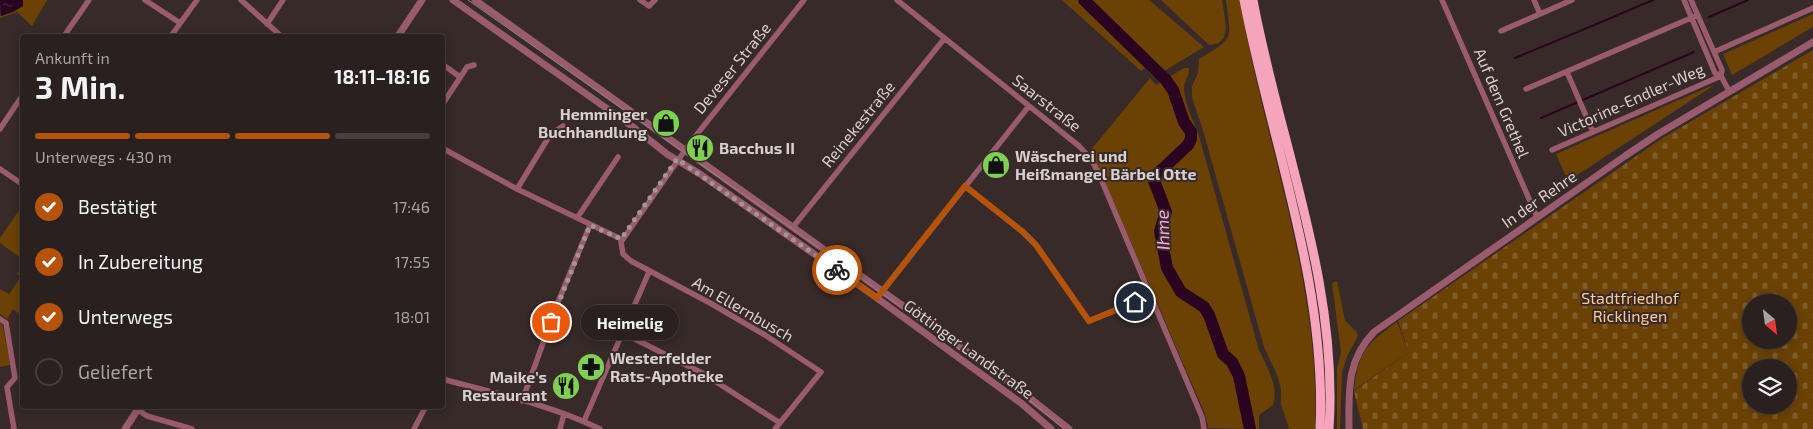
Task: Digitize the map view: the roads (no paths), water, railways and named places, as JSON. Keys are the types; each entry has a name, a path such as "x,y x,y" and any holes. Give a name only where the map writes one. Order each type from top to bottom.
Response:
{"highway":[{"path":"1244,0 1308,278 1319,363 1320,429"},
{"path":"1253,0 1320,286 1329,348 1331,405 1329,429"}],"street":[{"path":"65,34 89,0"},
{"path":"145,0 180,24"},
{"path":"172,34 197,0"},
{"path":"241,0 279,34"},
{"path":"267,24 283,0"},
{"path":"401,34 422,0"},
{"name":"Göttinger Landstraße","path":"453,0 609,110 667,154 681,154 793,227 1014,385 1069,429"},
{"name":"Göttinger Landstraße","path":"475,0 681,154 1021,403 1051,429"},
{"path":"640,0 649,6 655,0"},
{"name":"Deveser Straße","path":"621,239 681,154 804,0"},
{"name":"Saarstraße","path":"897,0 1079,146 1095,165 1202,417 1204,429"},
{"name":"Auf dem Grethel","path":"1442,0 1537,217"},
{"path":"1534,0 1540,14"},
{"path":"1501,31 1572,0"},
{"path":"1684,0 1695,16 1714,52 1722,70 1721,76"},
{"path":"1692,0 1695,16 1715,73 1721,76 1729,91"},
{"path":"1714,52 1813,8"},
{"path":"1526,89 1695,16"},
{"name":"Reinekestraße","path":"793,227 944,39"},
{"name":"In der Rehre","path":"1349,429 1349,385 1352,370 1359,350 1366,340 1382,326 1658,134 1813,42"},
{"path":"445,100 466,67 474,65"},
{"path":"445,66 460,77"},
{"path":"1567,72 1593,132"},
{"name":"Victorine-Endler-Weg","path":"1552,150 1721,76"},
{"path":"0,129 20,101"},
{"path":"877,298 1029,106"},
{"path":"517,189 550,135 563,126"},
{"path":"445,150 517,189 621,239"},
{"path":"577,218 618,157"},
{"path":"0,169 20,183"},
{"path":"965,186 1023,232 1036,245 1089,321 1151,296"},
{"path":"522,401 558,302 590,225"},
{"name":"Am Ellernbusch","path":"621,239 623,254 631,261 710,303 769,338 820,372 780,423"},
{"path":"584,421 649,272"},
{"path":"0,319 6,323 15,378 7,387 0,388"},
{"path":"623,333 705,374 780,423 775,429"},
{"path":"445,380 564,414 600,429"},
{"path":"7,387 14,429"},
{"path":"125,429 138,409"},
{"path":"140,409 147,416 192,429"},
{"path":"414,429 424,409"},
{"path":"560,429 564,414"}],"water":[{"path":"0,0 23,0 23,6 1,16"}],"waterway":[{"name":"Ihme","path":"1084,0 1166,80 1173,90 1184,122 1191,132 1191,139 1188,145 1153,178 1166,212 1160,231 1167,268 1181,292 1204,307 1209,315 1223,354 1232,362 1239,376 1250,429"},
{"path":"1620,14 1653,0"},
{"path":"1709,17 1748,0"},
{"path":"1515,58 1618,15"},
{"path":"1541,118 1694,52"}],"tram line":[{"path":"468,0 811,242 1028,399 1064,429"}],"place":[{"name":"Hemminger Buchhandlung","path":"666,123"},
{"name":"Bacchus II","path":"700,148"},
{"name":"Wäscherei und Heißmangel Bärbel Otte","path":"996,165"},
{"name":"Heimelig","path":"551,322"},
{"name":"Westerfelder Rats-Apotheke","path":"591,367"},
{"name":"Maike’s Restaurant","path":"566,386"}],"park label":[{"name":"Stadtfriedhof Ricklingen","path":"1630,307"}]}
